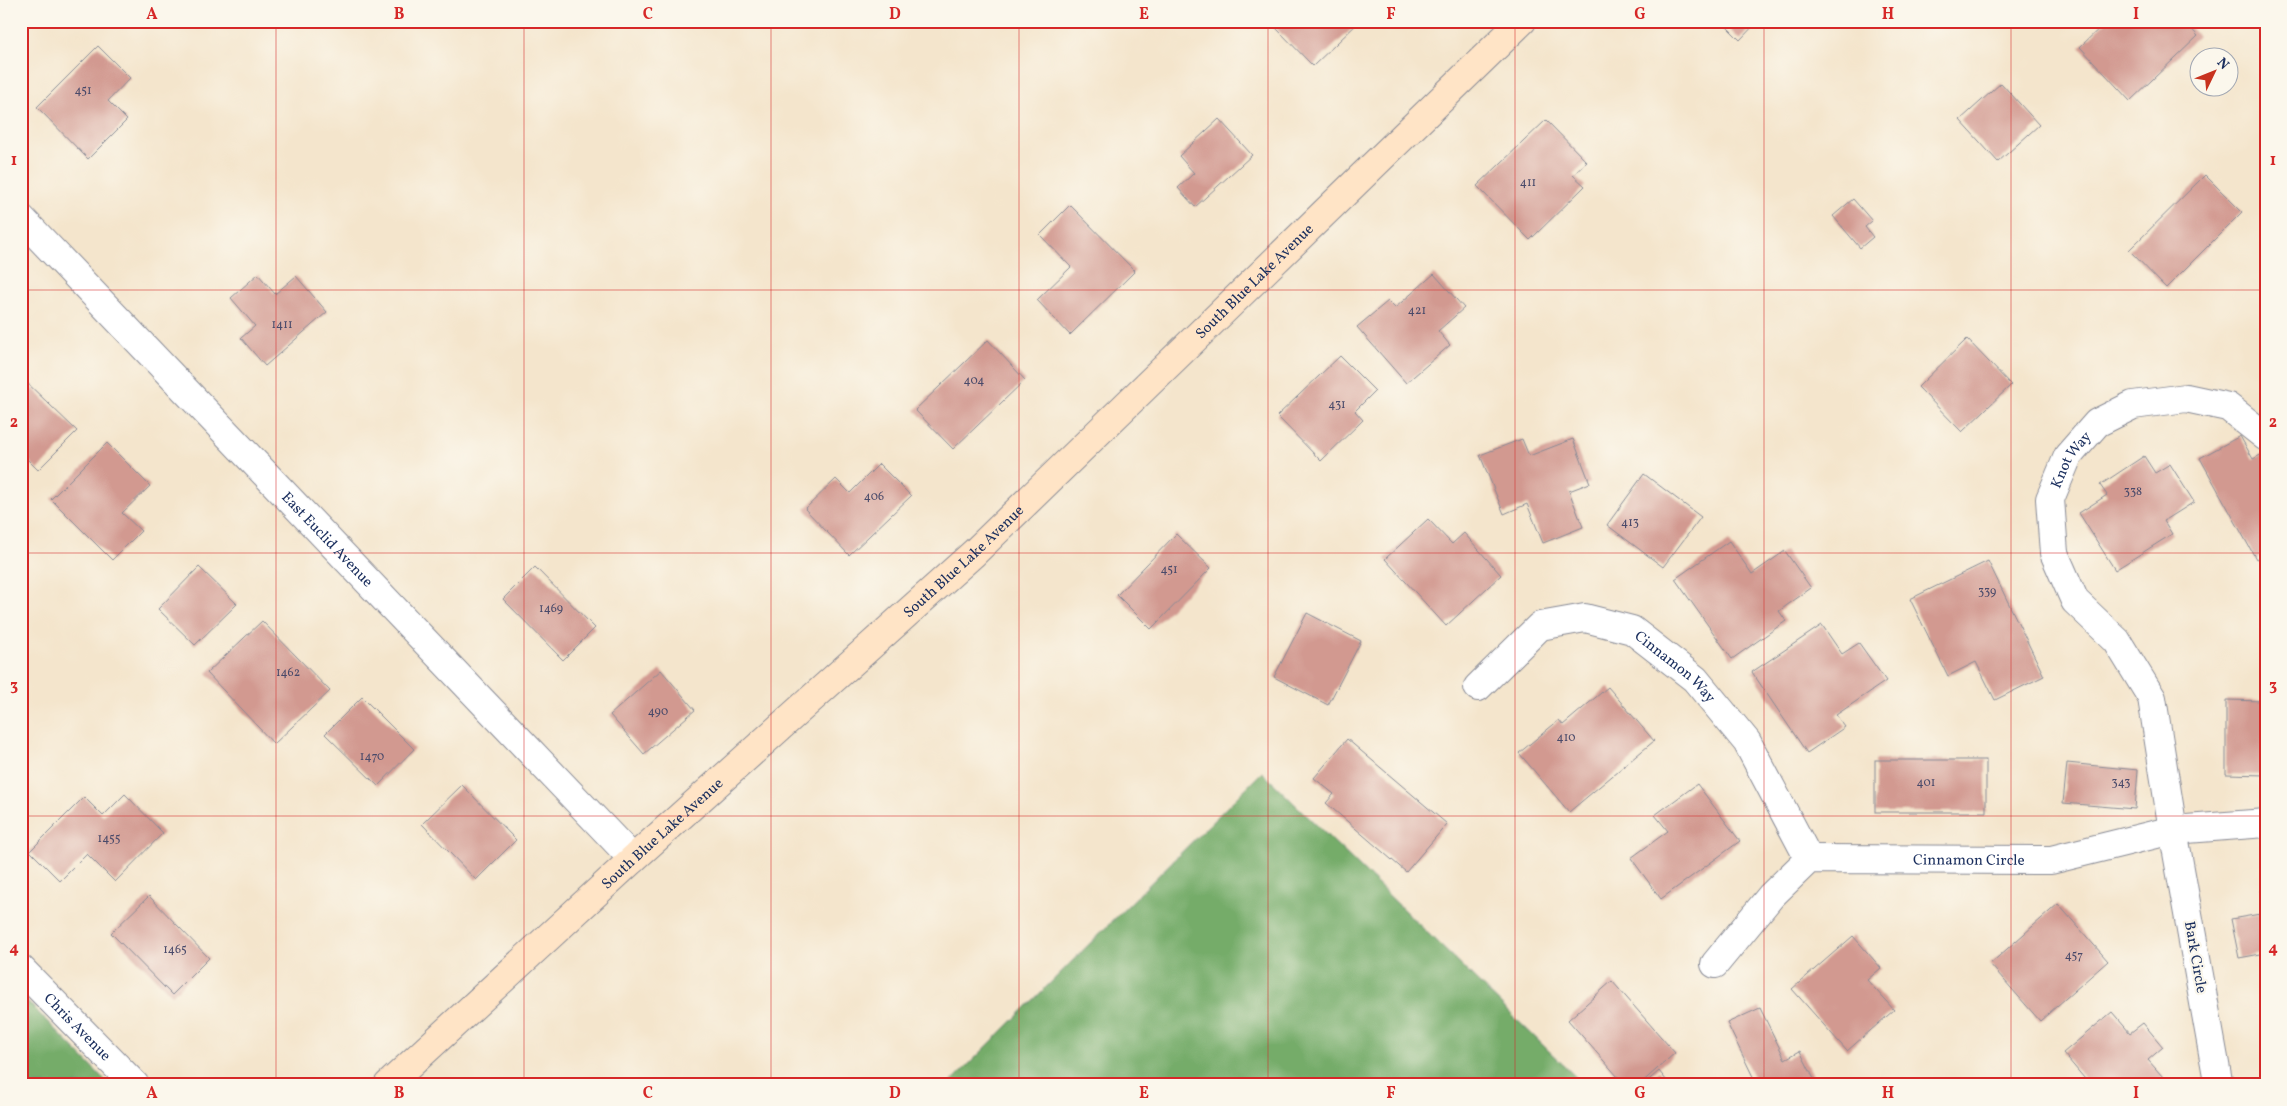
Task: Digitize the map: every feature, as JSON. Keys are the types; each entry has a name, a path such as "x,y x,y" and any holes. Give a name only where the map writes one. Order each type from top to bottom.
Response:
{"main road":[{"name":"South Blue Lake Avenue","path":"388,1085 633,859 974,553 1522,21"}],"street":[{"name":"East Euclid Avenue","path":"21,218 633,859"},
{"name":"Knot Way","path":"2173,830 2152,698 2117,641 2076,601 2054,554 2050,499 2068,456 2097,423 2133,405 2186,398 2228,407 2266,436"},
{"name":"Cinnamon Way","path":"1478,687 1540,626 1585,618 1632,630 1695,679 1746,742 1809,859"},
{"name":"Cinnamon Circle","path":"1809,859 2051,860 2173,830 2266,823"},
{"name":"Bark Circle","path":"2173,830 2218,1081 2216,1085"},
{"path":"1715,964 1771,896 1809,859"},
{"name":"Chris Avenue","path":"21,969 135,1085"}],"green space":[{"path":"1262,772 1584,1085 948,1085"},
{"path":"21,995 110,1085 21,1085"}],"building":[{"path":"1282,21 1360,21 1313,66 1276,28"},
{"path":"1721,21 1758,21 1740,40"},
{"path":"2107,21 2184,21 2198,36 2130,101 2080,47"},
{"path":"98,46 130,78 108,101 127,120 88,159 37,107"},
{"path":"2001,83 2039,125 1998,162 1960,120"},
{"path":"1219,119 1252,155 1195,207 1178,188 1194,173 1179,156"},
{"path":"1546,120 1587,162 1573,175 1585,186 1530,240 1477,186"},
{"path":"2205,175 2242,212 2166,288 2129,250"},
{"path":"1853,199 1872,221 1865,227 1873,237 1860,248 1833,216"},
{"path":"1070,205 1135,271 1070,335 1037,300 1071,267 1040,235"},
{"path":"258,274 275,294 296,276 327,312 265,366 241,338 255,326 231,298"},
{"path":"1434,274 1464,308 1438,331 1450,345 1406,383 1357,327 1388,301 1395,308"},
{"path":"1967,339 2011,385 1962,432 1918,387"},
{"path":"988,340 1025,380 953,449 915,410"},
{"path":"1340,356 1375,391 1355,411 1363,420 1321,461 1277,416"},
{"path":"21,377 77,431 38,470 21,453"},
{"path":"2240,436 2253,459 2266,452 2266,554 2256,559 2200,458"},
{"path":"1522,439 1529,456 1573,439 1590,483 1569,491 1583,527 1543,543 1527,504 1504,514 1480,455"},
{"path":"107,443 150,486 122,513 141,531 112,560 51,499"},
{"path":"2144,456 2155,473 2170,464 2194,502 2164,521 2172,534 2115,570 2079,513 2107,495 2100,485"},
{"path":"879,464 911,496 849,555 805,509 836,479 850,493"},
{"path":"1644,474 1701,517 1663,567 1607,525"},
{"path":"1428,519 1452,544 1464,533 1501,575 1446,626 1385,559"},
{"path":"1176,534 1211,568 1151,629 1117,595"},
{"path":"1729,541 1752,574 1785,551 1811,588 1779,611 1786,621 1732,659 1675,579"},
{"path":"1988,561 2044,676 1995,700 1976,662 1948,676 1910,599"},
{"path":"199,567 237,604 195,645 158,609"},
{"path":"535,567 595,628 563,660 503,599"},
{"path":"1307,613 1361,641 1328,705 1274,677"},
{"path":"262,621 330,691 274,744 207,673"},
{"path":"1822,625 1842,654 1859,643 1886,681 1836,715 1845,727 1807,753 1752,672"},
{"path":"661,670 695,710 644,754 610,715"},
{"path":"1608,687 1654,741 1569,812 1519,753 1559,720 1563,725"},
{"path":"362,697 414,749 378,786 325,734"},
{"path":"2226,700 2266,701 2266,775 2226,774"},
{"path":"1347,739 1447,824 1406,872 1326,803 1334,794 1314,778"},
{"path":"1875,760 1986,760 1986,812 1875,812"},
{"path":"2067,763 2138,770 2135,809 2063,803"},
{"path":"1697,784 1740,841 1661,899 1631,858 1668,831 1655,815"},
{"path":"462,785 516,840 476,880 422,824"},
{"path":"125,794 163,833 115,882 87,854 60,881 30,851 84,797 103,816"},
{"path":"2266,889 2266,909 2265,909 2261,890"},
{"path":"149,896 209,958 172,995 111,933"},
{"path":"2058,904 2108,961 2040,1021 1990,964"},
{"path":"2266,913 2266,953 2239,958 2231,919"},
{"path":"1853,936 1881,968 1867,980 1894,1010 1847,1051 1792,989"},
{"path":"1612,981 1675,1053 1639,1085 1625,1085 1568,1020"},
{"path":"1760,1008 1785,1059 1800,1051 1817,1085 1757,1085 1727,1023"},
{"path":"2112,1012 2130,1033 2143,1023 2163,1047 2148,1060 2163,1077 2154,1085 2090,1085 2063,1053"},
{"path":"1659,1071 1670,1085 1643,1085"}]}
